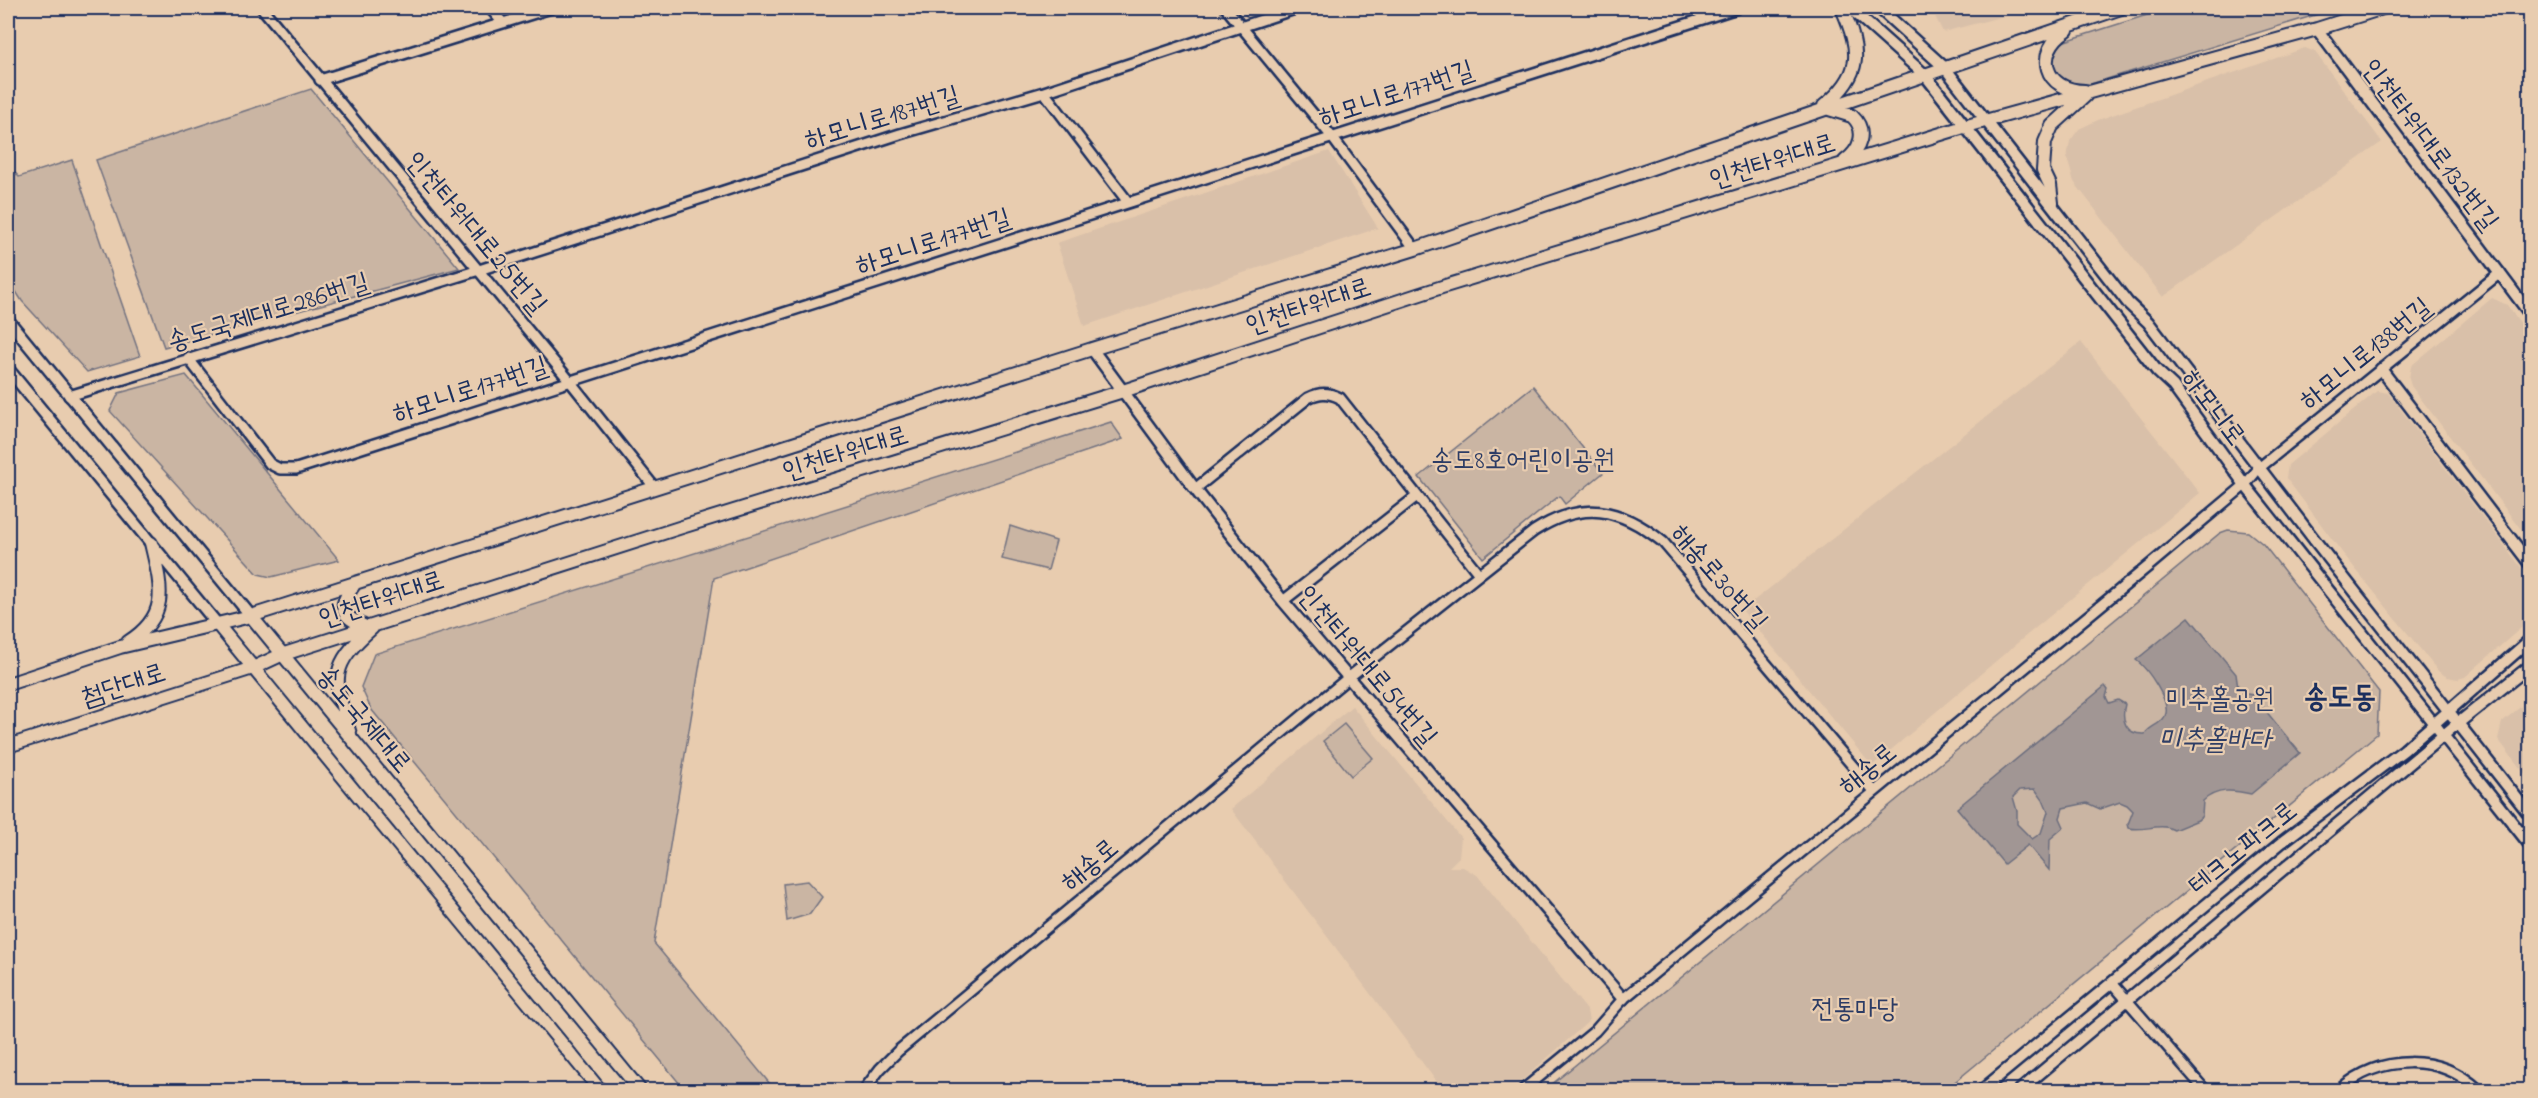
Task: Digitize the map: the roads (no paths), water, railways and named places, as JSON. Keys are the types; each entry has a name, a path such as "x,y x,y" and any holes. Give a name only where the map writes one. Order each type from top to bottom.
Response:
{"main road":[{"path":"1821,111 1842,91 1851,76 1856,55 1854,35 1842,8"},
{"name":"인천타워대로","path":"218,625 1415,249 2121,8"},
{"name":"인천타워대로","path":"253,668 281,655 682,527 1123,391 1442,287 1967,126 2317,29 2383,8"},
{"path":"2089,19 2067,30 2055,41 2047,59 2047,68 2056,83 2065,88 2083,92 2094,91"},
{"path":"2052,202 2050,184 2043,170 2045,142 2052,126 2094,91"},
{"path":"1821,111 1852,116 1861,129 1861,140 1857,149 1839,165"},
{"path":"120,646 142,633 153,620 159,604 160,584 151,543"},
{"path":"352,741 336,690 336,676 341,662 352,646 371,627 348,619 343,611 343,599 355,583"},
{"name":"송도국제대로","path":"251,616 640,1090"},
{"name":"송도국제대로","path":"218,625 600,1090"},
{"name":"첨단대로","path":"8,684 120,646 218,625"},
{"name":"첨단대로","path":"8,746 253,668"}],"street":[{"name":"인천타워대로25번길","path":"262,8 479,270 655,488"},
{"path":"490,8 503,23"},
{"path":"320,80 551,8"},
{"path":"1226,8 1332,137 1415,249"},
{"name":"하모니로187번길","path":"479,270 900,134 1044,92 1298,8"},
{"name":"하모니로177번길","path":"188,358 270,464 280,469 296,469 1737,8"},
{"name":"하모니로","path":"1850,8 1925,75 1967,126 2150,362 2172,386 2245,485 2530,845"},
{"name":"하모니로","path":"1879,8 1945,68 2052,202 2128,303 2148,322 2530,815"},
{"name":"인천타워대로132번길","path":"2317,29 2530,314"},
{"path":"1044,92 1128,202"},
{"name":"송도국제대로286번길","path":"69,396 479,270"},
{"name":"하모니로138번길","path":"2245,485 2259,468 2500,273"},
{"name":"송도국제대로","path":"8,320 251,616"},
{"name":"인천타워대로54번길","path":"1092,349 1195,489 1283,601 1623,999"},
{"name":"송도국제대로","path":"8,369 218,625"},
{"path":"2381,369 2530,564"},
{"path":"1195,489 1308,398 1323,393 1340,398 1479,574"},
{"name":"해송로","path":"1523,1090 1595,1031 1623,999 2245,485"},
{"path":"1283,601 1417,496"},
{"name":"해송로30번길","path":"1348,678 1534,531 1560,517 1586,511 1603,512 1637,523 1663,542 1874,791"},
{"name":"테크노파크로","path":"1982,1090 2282,842 2404,750 2530,640"},
{"name":"테크노파크로","path":"2020,1090 2458,723 2530,666"},
{"name":"해송로","path":"864,1090 898,1051 1348,678"},
{"path":"2112,983 2205,1090"},
{"path":"2339,1090 2350,1081 2380,1067 2420,1062 2458,1074 2479,1090"}],"water":[{"name":"미추홀바다","path":"2189,617 2236,674 2238,688 2253,695 2300,753 2251,794 2226,791 2208,797 2203,801 2202,816 2198,820 2174,830 2163,827 2129,828 2128,824 2133,811 2120,802 2100,809 2087,803 2063,808 2060,818 2064,827 2050,839 2049,870 2028,845 2004,864 1957,808 2105,686 2108,690 2106,697 2109,703 2118,700 2125,704 2124,721 2133,732 2145,734 2161,721 2166,710 2162,695 2152,678 2136,660","holes":["2035,789 2048,812 2041,833 2032,839 2017,824 2017,811 2013,797 2020,790"]}],"district":[{"name":"송도동","path":"2340,696"}],"park label":[{"name":"송도8호어린이공원","path":"1523,459"},
{"name":"미추홀공원","path":"2220,698"},
{"name":"전통마당","path":"1855,1008"}]}
